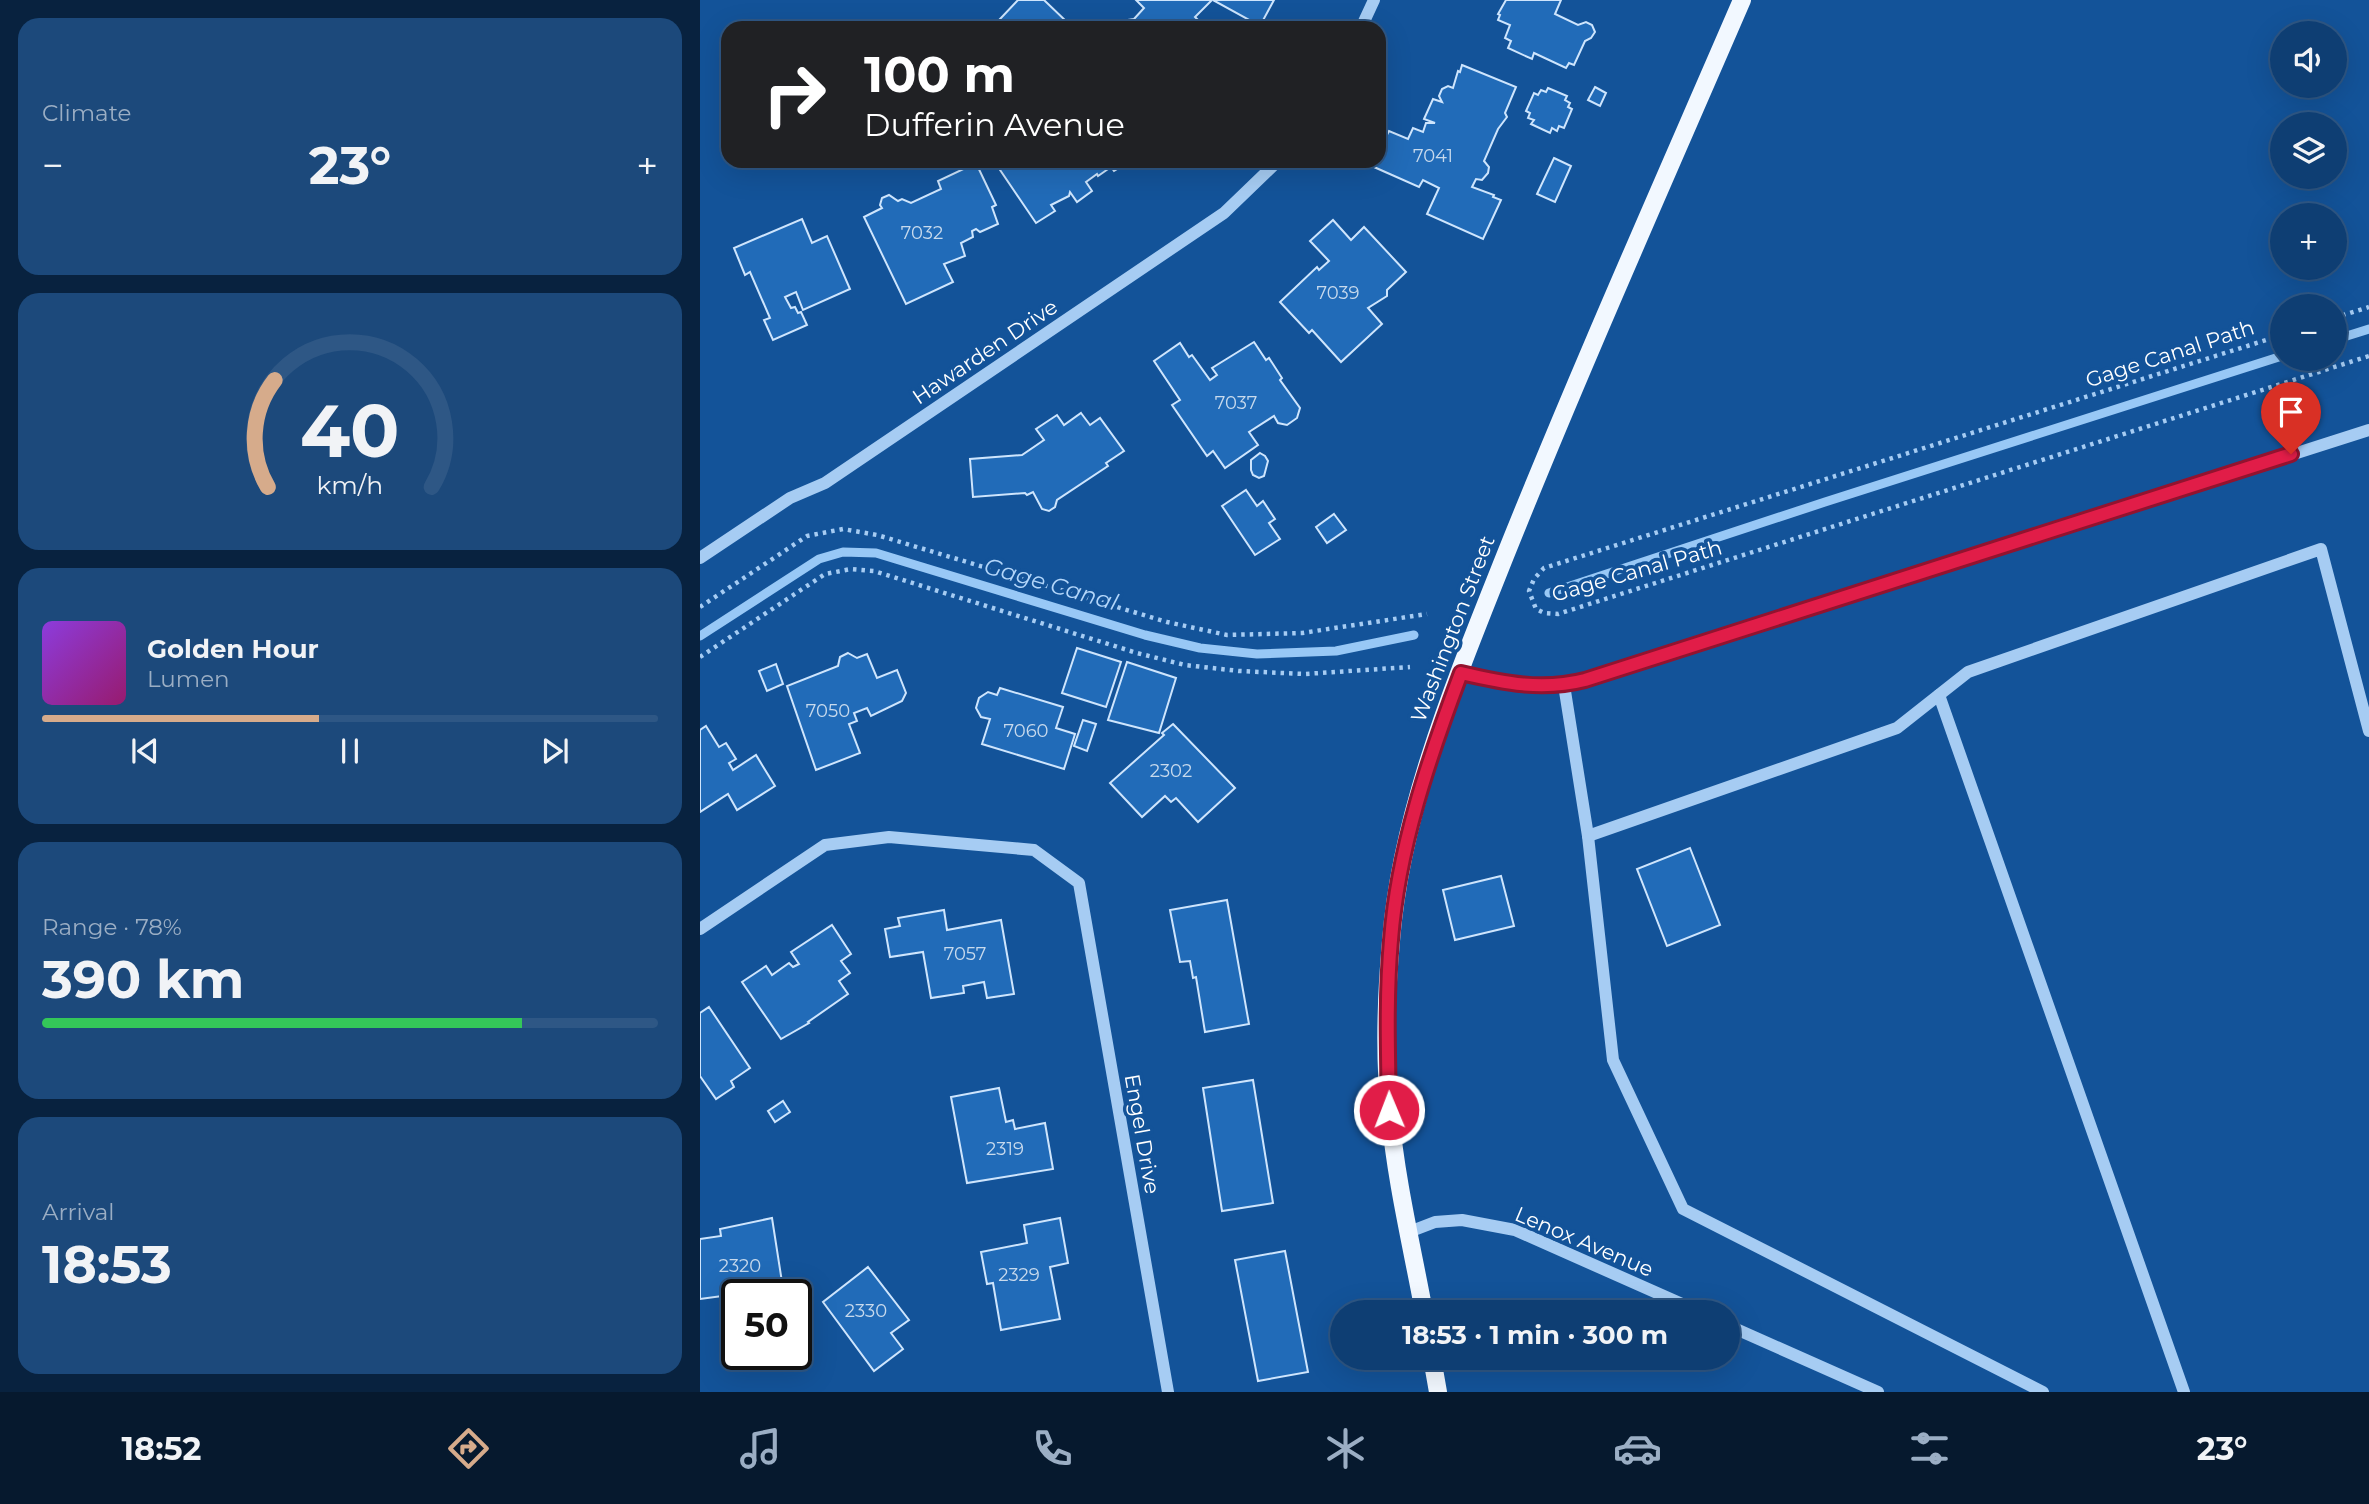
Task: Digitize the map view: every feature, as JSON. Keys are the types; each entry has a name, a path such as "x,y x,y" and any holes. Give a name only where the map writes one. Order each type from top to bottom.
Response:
{"main road":[{"name":"Washington Street","path":"1422,1300 1389,1110 1387,1025 1391,939 1402,864 1429,758 1531,492 1742,0"},
{"path":"1434,1370 1438,1392"}],"street":[{"path":"1365,21 1374,0"},
{"name":"Hawarden Drive","path":"700,558 790,498 825,483 1192,235 1224,213 1271,168"},
{"path":"1461,673 1510,684 1543,687 1564,685 2369,429"},
{"path":"1588,836 1897,728 1968,672 2321,549 2369,731"},
{"path":"1564,685 1588,836 1613,1060 1684,1209 2043,1392"},
{"path":"1939,695 2184,1392"},
{"name":"Engel Drive","path":"700,929 825,845 889,837 1034,850 1079,883 1168,1392"},
{"name":"Lenox Avenue","path":"1409,1232 1435,1222 1462,1220 1515,1230 1673,1300"},
{"path":"1740,1331 1878,1392"}],"path":[{"path":"2347,314 2369,307"},
{"name":"Gage Canal Path","path":"2270,339 1544,568 1534,579 1529,591 1536,609 1544,613 1558,614 2322,371"},
{"name":"Gage Canal Path","path":"2347,363 2369,356"},
{"path":"700,607 807,537 843,529 877,535 1167,622 1227,635 1301,633 1427,614"},
{"path":"700,657 825,574 850,569 874,571 1137,653 1185,665 1305,674 1410,667"}],"building":[{"path":"1018,0 1044,0 1066,21 1002,21 1000,19"},
{"path":"1136,0 1212,0 1195,17 1199,21 1127,21 1134,19 1144,8"},
{"path":"1213,0 1274,0 1263,21 1251,21"},
{"path":"1506,0 1561,0 1555,14 1578,25 1586,22 1592,25 1595,32 1585,41 1574,65 1569,63 1566,68 1534,53 1532,59 1508,48 1511,41 1505,38 1510,25 1498,20 1498,14"},
{"path":"1462,65 1516,87 1505,113 1507,117 1498,129 1484,161 1489,167 1488,173 1482,180 1476,179 1472,187 1501,200 1483,239 1427,214 1439,188 1423,180 1419,187 1376,168 1386,168 1386,137 1389,131 1408,139 1413,128 1423,132 1426,123 1435,123 1424,119 1433,99 1442,102 1439,96 1442,89 1448,86 1453,88 1458,71 1460,72"},
{"path":"1595,87 1606,93 1600,106 1588,100"},
{"path":"1548,88 1567,96 1565,100 1570,103 1568,107 1572,109 1564,128 1559,126 1557,131 1552,128 1550,133 1531,124 1534,120 1528,118 1530,113 1526,111 1534,93 1538,95 1541,90 1546,92"},
{"path":"1554,158 1571,166 1555,202 1537,194"},
{"path":"965,168 978,168 996,205 992,207 998,224 980,232 976,229 972,231 973,237 961,243 965,256 944,264 953,282 906,304 864,217 882,208 882,198 889,195 898,201 902,199 911,203 941,189 938,181"},
{"path":"999,168 1110,168 1086,182 1092,191 1077,202 1070,192 1069,196 1051,205 1055,211 1036,223"},
{"path":"802,219 812,243 827,236 850,289 803,310 796,292 785,297 791,308 795,307 798,313 801,312 807,325 773,340 764,320 770,318 750,272 745,275 734,248"},
{"path":"1333,220 1351,240 1364,227 1406,272 1387,290 1387,296 1368,308 1382,324 1341,362 1312,330 1309,333 1280,302 1317,267 1319,270 1329,261 1310,241"},
{"path":"1254,342 1266,360 1269,358 1282,378 1280,380 1300,408 1297,418 1287,425 1278,423 1274,416 1249,432 1258,445 1225,468 1213,451 1207,456 1172,405 1180,400 1154,361 1180,343 1210,380 1217,375 1212,368"},
{"path":"1081,413 1090,425 1100,418 1124,451 1106,463 1108,466 1057,500 1055,507 1049,511 1042,509 1033,492 1027,495 973,497 970,459 1022,455 1044,440 1036,429 1057,415 1064,425"},
{"path":"1260,453 1268,461 1264,476 1259,478 1253,475 1251,460"},
{"path":"1246,490 1257,506 1263,501 1275,519 1269,523 1280,539 1255,555 1222,506"},
{"path":"1334,514 1346,530 1327,543 1316,527"},
{"path":"1077,648 1121,662 1106,707 1062,693"},
{"path":"848,653 857,658 867,654 877,678 897,670 906,693 902,701 871,716 867,708 854,713 857,721 849,724 860,753 816,770 787,686 838,666 840,657"},
{"path":"1127,662 1176,678 1159,733 1108,720"},
{"path":"776,664 783,684 767,691 759,671"},
{"path":"1000,688 1063,707 1056,728 1075,734 1064,769 982,744 990,719 981,717 976,708 979,698 988,692 997,695"},
{"path":"1083,720 1096,724 1087,751 1074,746"},
{"path":"1173,724 1235,788 1198,822 1176,798 1171,802 1165,796 1142,817 1110,783"},
{"path":"706,726 719,747 726,743 736,759 729,763 733,770 756,755 775,786 737,810 728,794 700,812 700,730"},
{"path":"1690,848 1720,925 1667,946 1637,869"},
{"path":"1501,876 1514,926 1455,940 1443,890"},
{"path":"1227,900 1249,1024 1205,1032 1196,977 1193,978 1190,961 1180,962 1170,910"},
{"path":"944,910 947,930 1001,920 1014,994 987,998 984,982 963,986 964,993 931,998 923,952 890,957 885,929 900,926 898,918"},
{"path":"832,925 851,954 841,961 850,973 839,981 848,994 809,1023 781,1039 742,982 766,966 772,975 789,963 793,967 799,964 791,952"},
{"path":"709,1007 750,1068 731,1081 734,1087 716,1099 700,1076 700,1013"},
{"path":"1253,1080 1273,1203 1222,1211 1203,1088"},
{"path":"999,1088 1006,1122 1013,1120 1015,1129 1045,1123 1053,1169 967,1183 951,1097"},
{"path":"783,1101 790,1112 775,1122 768,1111"},
{"path":"772,1218 782,1279 721,1279 721,1296 700,1299 700,1239 721,1236 720,1229"},
{"path":"1060,1218 1068,1263 1050,1267 1060,1319 1001,1330 993,1283 987,1284 981,1252 1027,1243 1024,1225"},
{"path":"1285,1251 1308,1372 1258,1381 1235,1260"},
{"path":"868,1267 909,1320 891,1333 903,1349 874,1371 823,1302"}],"waterway":[{"path":"2347,336 2369,329"},
{"path":"1549,593 2270,360"},
{"name":"Gage Canal","path":"700,636 819,559 843,552 876,553 1145,635 1200,648 1257,654 1336,651 1414,635"}],"route":[{"path":"1389,1110 1387,1025 1391,939 1402,864 1429,758 1461,673 1510,684 1543,687 1585,680 2291,454"}]}
